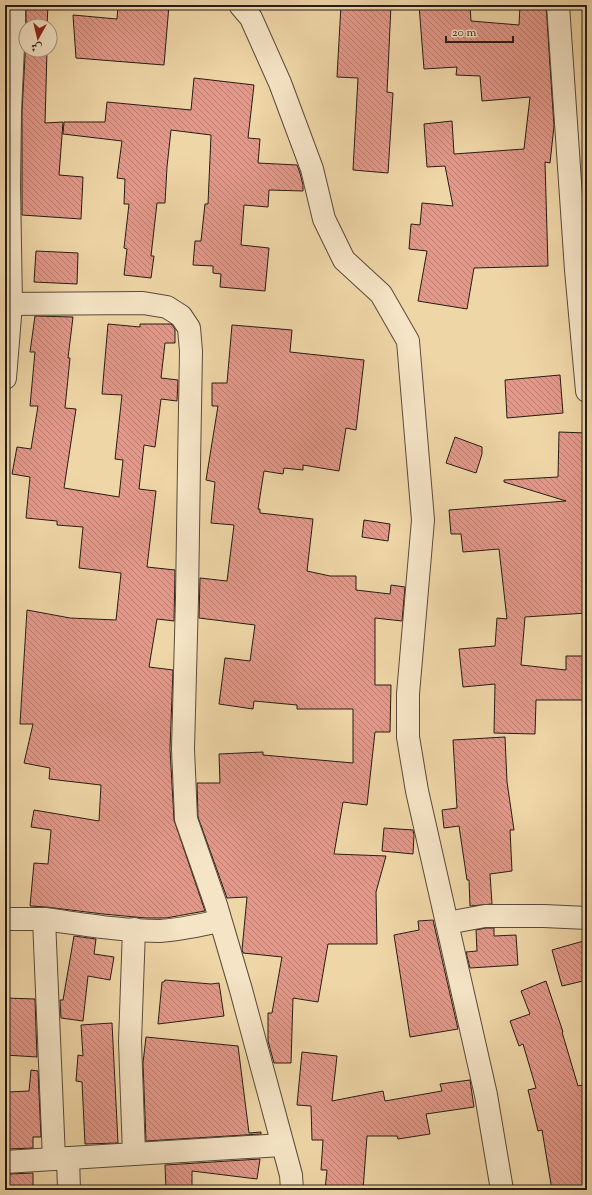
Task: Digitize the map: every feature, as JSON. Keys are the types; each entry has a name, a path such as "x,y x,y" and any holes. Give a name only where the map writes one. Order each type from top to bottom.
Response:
{"street":[{"path":"5,378 8,304 10,112 14,5"},
{"path":"240,5 251,18 280,83 312,169 324,219 344,260 381,294 408,341 423,520 408,694 408,737 417,791 486,1095 502,1190"},
{"path":"558,5 576,270 587,391"},
{"path":"8,304 143,303 167,307 181,316 189,328 189,488 183,757 186,819 241,990 291,1175 292,1190"},
{"path":"447,923 485,916 587,918"},
{"path":"5,919 44,919 116,929 161,931 220,921"},
{"path":"44,919 61,1159 69,1190"},
{"path":"134,930 130,1042 134,1154"},
{"path":"5,1162 282,1145"}],"building":[{"path":"26,5 48,5 47,18 26,18"},
{"path":"118,5 169,5 164,65 76,58 73,15 117,19"},
{"path":"341,5 391,5 387,92 393,93 388,173 353,170 358,78 337,77"},
{"path":"419,5 470,5 471,21 519,25 520,5 546,5 554,126 550,163 545,162 548,266 474,268 467,309 418,301 427,251 409,249 411,224 420,225 422,203 453,206 445,166 427,167 424,124 452,121 454,154 524,149 530,97 482,101 480,76 456,75 457,67 424,69"},
{"path":"25,58 47,58 45,123 63,122 59,175 83,177 81,219 22,215 22,112"},
{"path":"194,78 254,85 248,138 260,139 258,163 297,165 300,173 303,191 269,190 268,207 244,205 241,245 269,248 265,291 220,287 221,274 213,273 213,266 193,265 195,241 201,241 205,204 208,204 211,135 171,130 165,203 157,203 151,256 154,256 151,278 124,275 127,249 124,248 129,204 124,204 125,179 117,178 122,141 63,134 64,122 105,122 107,102 191,110"},
{"path":"36,251 78,253 77,284 34,282"},
{"path":"35,316 73,317 68,358 70,358 65,408 76,409 64,488 119,497 123,460 115,459 122,395 102,394 108,324 140,327 140,324 171,324 175,329 175,343 165,343 161,378 178,380 177,401 161,399 155,447 144,445 139,489 156,491 147,567 175,570 174,621 157,619 149,667 173,670 170,749 174,820 205,911 166,918 146,918 30,906 34,863 48,864 51,830 31,827 34,810 99,821 101,785 49,779 50,768 24,763 33,724 20,724 27,610 70,618 116,620 121,573 79,568 83,527 57,525 57,521 26,518 30,477 12,474 17,447 31,449 38,406 30,406 35,352 30,352"},
{"path":"232,325 292,330 290,352 364,360 356,430 346,428 339,471 303,465 303,470 284,468 283,474 264,471 258,509 260,509 260,513 313,519 307,571 330,576 356,576 356,590 390,594 391,585 405,587 402,621 375,618 375,685 391,685 390,732 375,732 367,805 343,802 334,854 386,856 376,892 377,944 328,944 318,1002 293,998 291,1063 274,1063 268,1041 268,1013 272,1013 282,957 243,953 242,950 247,897 227,898 198,817 197,783 220,783 219,754 263,752 263,755 353,763 353,709 297,709 297,705 254,701 253,709 219,704 225,658 250,661 255,625 199,618 200,578 227,581 234,525 211,523 215,482 206,480 218,406 212,406 212,383 227,383"},
{"path":"560,375 563,413 507,418 505,380"},
{"path":"559,432 587,433 587,613 525,617 521,665 566,670 566,656 587,656 587,700 536,700 535,734 494,733 495,684 463,687 459,649 495,646 497,618 507,619 499,549 463,552 461,534 451,534 449,510 566,501 504,482 504,480 558,477"},
{"path":"455,437 482,447 482,454 476,473 446,463"},
{"path":"364,520 390,524 388,541 362,537"},
{"path":"505,737 507,782 514,830 510,830 512,871 490,874 492,904 470,906 469,880 467,880 459,826 444,828 442,810 457,808 453,740"},
{"path":"384,828 413,830 413,854 382,851"},
{"path":"433,920 458,1029 410,1037 394,935 419,930 418,921"},
{"path":"494,928 494,936 516,935 518,965 470,968 466,952 477,951 476,930"},
{"path":"74,936 96,939 94,954 114,957 110,980 88,976 83,1021 61,1018 60,1000 63,1000"},
{"path":"587,940 587,980 562,986 552,950"},
{"path":"165,980 211,984 219,983 224,1016 158,1024 162,982"},
{"path":"546,981 563,1032 578,1086 587,1084 586,1190 552,1190 542,1130 538,1131 528,1090 536,1088 523,1044 519,1046 510,1021 530,1014 521,991"},
{"path":"5,998 35,999 37,1057 5,1055"},
{"path":"112,1023 118,1143 85,1144 82,1082 76,1081 78,1055 83,1056 81,1025"},
{"path":"146,1037 238,1046 249,1133 261,1132 261,1134 146,1141 143,1063"},
{"path":"302,1052 337,1056 332,1101 383,1091 385,1101 442,1091 440,1084 470,1080 474,1107 426,1114 430,1134 398,1139 397,1136 367,1136 363,1190 325,1190 327,1170 321,1170 323,1140 312,1140 311,1106 297,1105"},
{"path":"31,1070 38,1071 41,1137 33,1137 33,1148 8,1149 8,1092 29,1091"},
{"path":"260,1159 257,1179 192,1171 192,1190 166,1190 165,1165"},
{"path":"33,1173 33,1190 9,1190 9,1174"}]}
